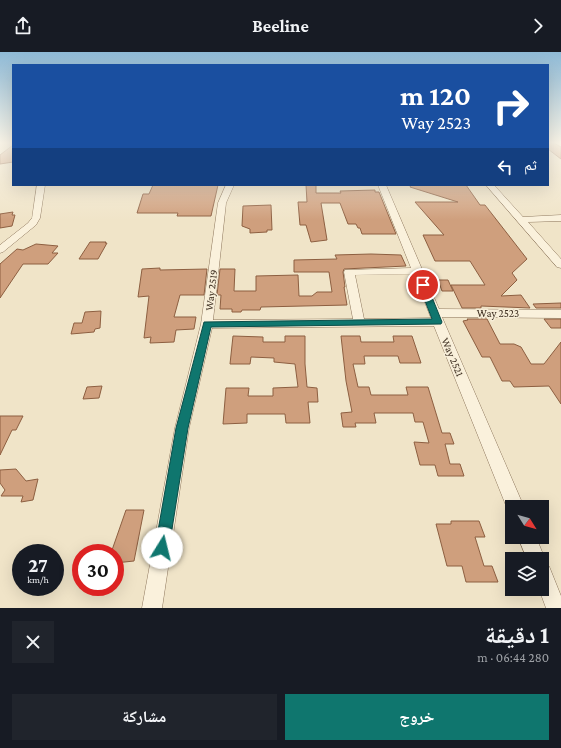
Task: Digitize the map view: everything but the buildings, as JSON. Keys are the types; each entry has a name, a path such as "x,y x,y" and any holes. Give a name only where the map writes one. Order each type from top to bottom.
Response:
{"street":[{"path":"0,250 32,225 36,218 41,186"},
{"name":"Way 2519","path":"152,608 182,428 207,324 222,203 230,186"},
{"name":"Way 2521","path":"382,186 512,500"},
{"path":"491,186 561,265"},
{"path":"522,220 561,218"},
{"path":"359,322 349,272 417,271"},
{"name":"Way 2523","path":"207,324 359,322 436,317 561,314"},
{"path":"549,590 556,608"}],"route":[{"path":"162,548 182,428 207,324 438,322 423,285"}]}
